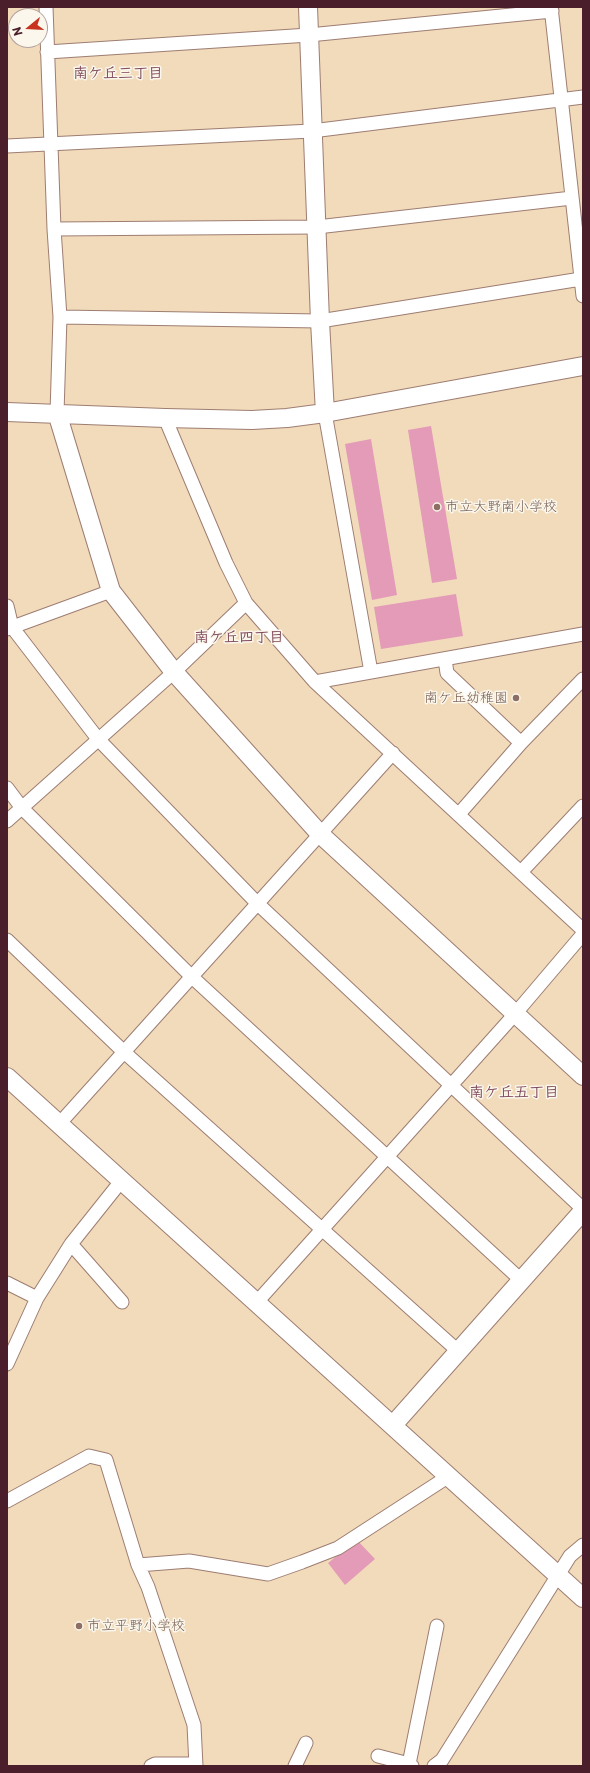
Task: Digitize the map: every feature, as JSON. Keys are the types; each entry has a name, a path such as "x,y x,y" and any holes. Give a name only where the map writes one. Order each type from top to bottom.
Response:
{"street":[{"path":"46,7 50,143 60,317 57,413 111,591 174,672 320,834 583,1076"},
{"path":"308,7 325,413 371,672"},
{"path":"47,52 309,35 552,9 562,99 577,184 572,198 583,296"},
{"path":"7,146 312,131 583,97"},
{"path":"54,229 317,227 572,198"},
{"path":"60,317 320,321 581,271"},
{"path":"7,412 252,420 287,418 325,413 583,366"},
{"path":"165,418 226,563 246,603 316,682 583,930"},
{"path":"9,628 111,591"},
{"path":"7,821 174,672 246,603"},
{"path":"7,606 9,628 98,739 258,904 452,1084 583,1210 393,1425"},
{"path":"316,682 583,634"},
{"path":"445,659 447,673 521,743"},
{"path":"458,814 521,743 583,679"},
{"path":"60,1123 393,754"},
{"path":"7,788 22,808 192,977 522,1280"},
{"path":"521,872 583,806"},
{"path":"257,1302 515,1014 583,934"},
{"path":"7,940 124,1052 458,1351"},
{"path":"7,1077 60,1123 583,1598"},
{"path":"7,1364 38,1298 72,1244 122,1180"},
{"path":"72,1244 122,1302"},
{"path":"7,1283 38,1298"},
{"path":"7,1501 89,1456 106,1460 138,1566 148,1587 194,1725 196,1765 155,1764 151,1766"},
{"path":"138,1566 189,1561 268,1574 338,1548 449,1476"},
{"path":"442,1764 570,1556 583,1545"},
{"path":"378,1756 411,1765 437,1626"},
{"path":"295,1766 306,1742"}],"building":[{"path":"431,426 457,579 432,583 408,430"},
{"path":"371,439 397,595 372,600 345,444"},
{"path":"456,594 463,636 381,649 374,607"},
{"path":"357,1540 375,1559 345,1585 328,1563"}],"place":[{"name":"市立大野南小学校","path":"437,507"},
{"name":"南ケ丘幼稚園","path":"516,698"},
{"name":"市立平野小学校","path":"79,1626"}],"district":[{"name":"南ケ丘三丁目","path":"118,74"},
{"name":"南ケ丘四丁目","path":"239,638"},
{"name":"南ケ丘五丁目","path":"514,1093"}]}
